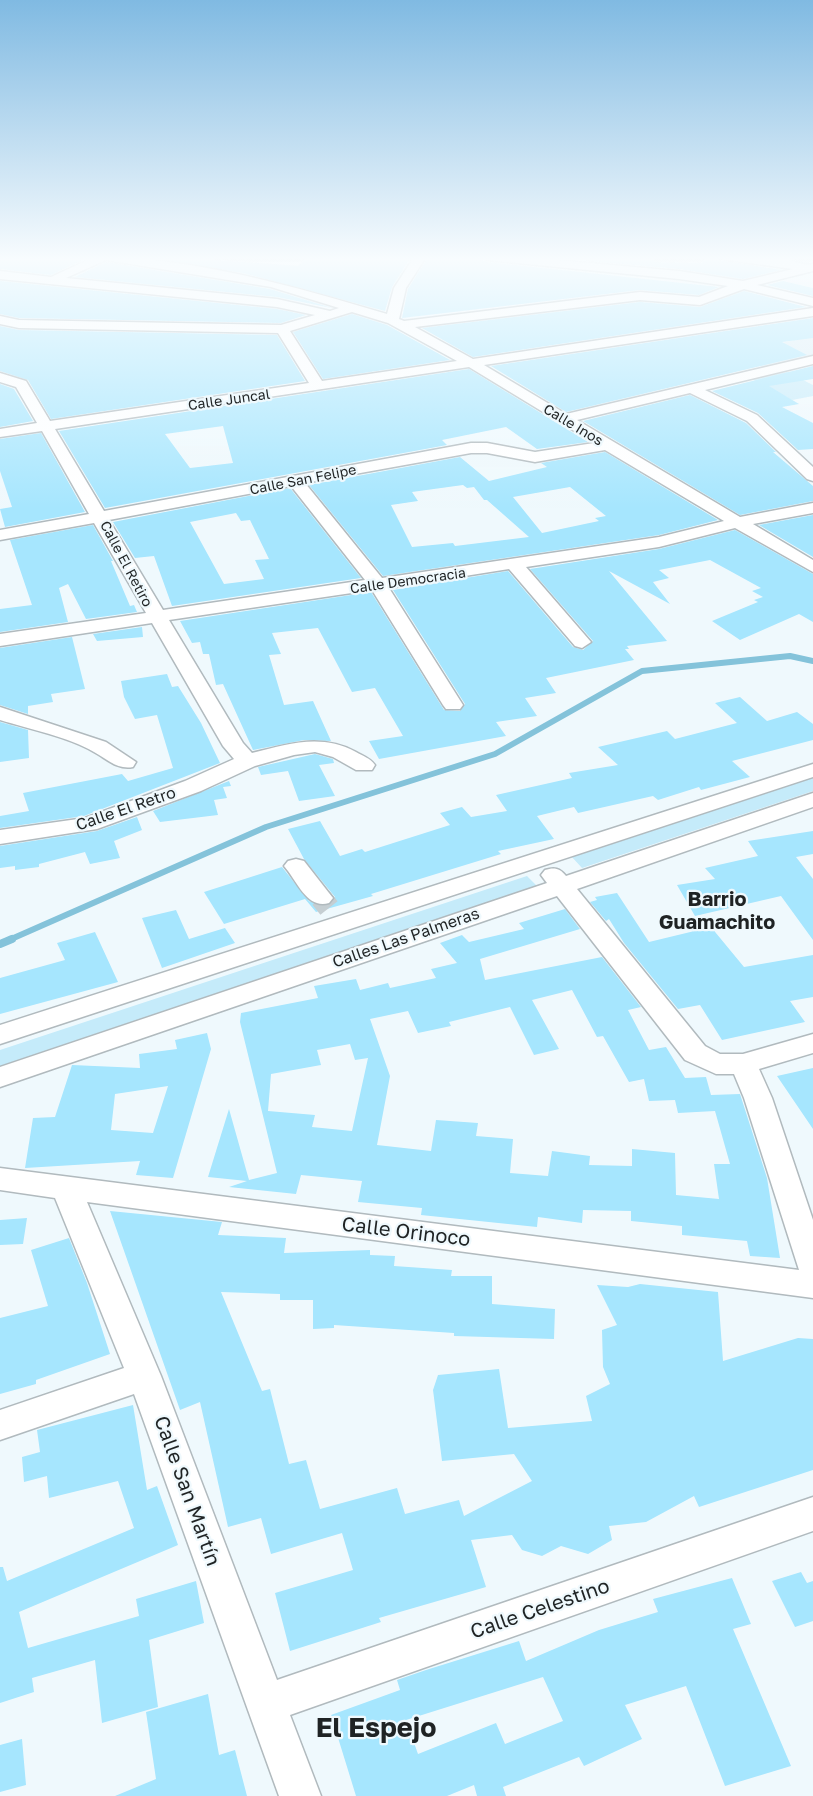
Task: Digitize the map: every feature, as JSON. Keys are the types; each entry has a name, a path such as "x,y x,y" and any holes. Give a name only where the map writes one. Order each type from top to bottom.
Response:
{"street":[{"path":"290,341 319,387"},
{"name":"Calle Inos","path":"431,341 813,567"},
{"name":"Calle Juncal","path":"0,433 620,341"},
{"path":"563,419 813,360"},
{"name":"Calle El Retiro","path":"0,377 21,384 101,517 155,617 234,746 247,761"},
{"path":"692,389 752,417 813,476"},
{"name":"Calle San Felipe","path":"0,534 296,482 471,448 487,448 535,457 606,445"},
{"path":"296,482 378,585 453,705"},
{"name":"Calle Democracia","path":"0,640 659,542 738,522 813,508"},
{"path":"515,565 582,642"},
{"path":"0,713 99,746 125,762"},
{"name":"Calle El Retro","path":"0,837 89,824 193,786 247,761 315,746 340,752 364,765"},
{"name":"Calles Las Palmeras","path":"0,1035 330,910 539,858 813,770"},
{"name":"Calles Las Palmeras","path":"0,1077 813,800"},
{"path":"539,858 695,1053 716,1064 743,1064 813,1043"},
{"path":"296,866 330,910"},
{"path":"743,1064 758,1098 813,1267"},
{"name":"Calle Orinoco","path":"0,1179 813,1285"},
{"name":"Calle San Martín","path":"66,1188 144,1376 300,1796"},
{"path":"0,1425 144,1376"},
{"name":"Calle Celestino","path":"266,1704 813,1514"}],"shaded area":[{"path":"791,341 813,341 813,356 763,368 739,352"},
{"path":"787,372 813,385 813,396 792,400 752,379"},
{"path":"813,777 813,791 582,868 571,856"},
{"path":"527,876 539,888 0,1068 0,1050"}],"building":[{"path":"0,341 281,341 305,381 51,419 28,380 0,371"},
{"path":"299,341 415,341 450,360 323,379"},
{"path":"445,341 581,341 473,357"},
{"path":"660,341 791,341 782,342 807,355 566,412 491,366"},
{"path":"813,366 813,379 769,386 799,404 782,407 813,423 813,449 798,450 758,413 712,391"},
{"path":"469,369 588,442 537,449 506,427 442,440 447,445 105,508 59,431","holes":["223,426 233,463 190,468 165,434"]},
{"path":"0,384 14,389 33,421 0,427"},
{"path":"690,395 746,423 776,452 773,452 813,486 813,501 740,515 583,421"},
{"path":"41,433 85,512 5,527 0,509 12,507 0,471 0,439"},
{"path":"605,452 718,520 659,535 383,576 309,485 460,457 489,481 547,467 541,463","holes":["463,485 467,488 474,487 484,500 487,500 529,537 455,546 453,543 412,547 391,505 418,501 412,492","570,487 606,516 595,518 599,521 542,533 513,497"]},
{"path":"290,488 361,578 172,606 154,556 135,558 113,522","holes":["236,513 241,521 250,520 269,559 255,560 264,579 224,584 190,522"]},
{"path":"813,515 813,557 759,525"},
{"path":"93,525 113,561 111,561 130,606 134,605 137,612 86,619 68,584 59,588 68,622 0,632 0,609 32,605 10,540"},
{"path":"735,530 813,574 813,622 799,614 740,640 712,621 758,602 754,600 763,597 752,591 761,588 710,560 659,570 669,578 653,582 670,604 609,571 667,641 627,646 629,649 625,649 634,660 546,678 556,693 525,698 537,716 496,722 506,736 379,759 369,741 403,736 375,688 352,692 318,628 272,633 281,654 269,655 284,705 313,701 331,741 304,740 253,750 223,684 216,685 209,654 203,654 200,642 192,643 180,621 371,592 444,710 460,711 465,704 393,590 508,571 573,647 583,650 593,641 530,569 659,549"},
{"path":"142,627 143,637 97,641 93,634"},
{"path":"72,637 85,689 51,694 53,702 28,706 28,714 0,705 0,648"},
{"path":"167,674 172,687 178,686 201,723 220,763 84,816 0,828 0,816 29,811 23,793 122,774 128,781 173,768 157,715 135,719 124,697 121,681"},
{"path":"740,697 767,721 797,712 813,724 813,740 732,761 750,777 701,790 699,787 658,800 653,796 578,813 574,807 537,816 554,839 498,851 501,854 316,912 305,899 224,924 204,892 282,867 309,901 321,906 329,905 335,897 304,859 288,829 320,821 340,856 362,849 365,852 450,825 440,813 462,807 471,817 507,811 496,795 572,778 569,773 618,765 598,747 667,731 675,739 737,723 715,703"},
{"path":"0,722 28,730 29,758 0,762"},
{"path":"315,754 333,759 334,763 319,765 335,796 299,801 288,771 261,775 258,767"},
{"path":"229,781 231,786 223,787 227,798 214,800 218,815 160,822 153,811"},
{"path":"137,817 142,830 114,841 120,858 90,864 85,852 39,864 39,867 15,870 15,866 0,868 0,846 97,831"},
{"path":"813,831 813,854 796,857 813,879 813,940 781,896 695,916 677,885 715,879 705,868 758,856 748,841"},
{"path":"617,893 649,942 711,927 744,967 813,955 813,997 790,1001 805,1022 722,1040 700,1005 678,1009 624,943 609,919 606,921 590,902 597,900 595,897"},
{"path":"565,909 580,929 480,959 485,980 602,957 641,1007 628,1010 649,1050 666,1047 685,1078 706,1077 711,1095 740,1094 767,1178 780,1258 750,1256 747,1241 682,1235 682,1226 631,1221 631,1211 583,1210 582,1223 538,1217 537,1227 421,1215 422,1208 358,1202 362,1181 301,1175 296,1194 229,1187 247,1181 208,1177 229,1109 249,1180 277,1173 240,1022 241,1013 318,998 314,986 356,979 360,990 388,983 390,988 436,978 431,969 457,963 440,943 462,935 469,942 524,929 519,923","holes":["572,990 597,1037 603,1036 629,1082 644,1079 649,1101 675,1100 678,1113 715,1111 730,1164 714,1164 719,1199 676,1195 675,1153 632,1149 632,1166 589,1165 590,1156 552,1151 548,1176 510,1173 513,1139 476,1136 478,1123 436,1120 431,1151 377,1145 390,1076 370,1019 408,1011 418,1033 451,1026 449,1022 510,1007 534,1055 559,1049 532,1000","350,1044 355,1060 368,1058 352,1131 312,1127 315,1115 268,1111 271,1074 321,1065 317,1050"]},
{"path":"176,910 189,939 225,928 235,943 162,968 142,918"},
{"path":"95,932 118,982 0,1014 0,978 65,960 57,943"},
{"path":"207,1033 211,1049 173,1178 136,1175 140,1161 25,1168 33,1118 55,1117 72,1065 140,1068 139,1054 177,1049 175,1040","holes":["168,1086 153,1133 111,1130 115,1094"]},
{"path":"813,1068 813,1129 777,1076"},
{"path":"110,1211 222,1222 218,1235 286,1238 284,1253 370,1250 370,1255 395,1256 394,1266 452,1270 451,1276 492,1276 492,1304 555,1309 554,1339 454,1336 454,1333 334,1325 334,1328 313,1329 313,1300 280,1300 280,1294 221,1292 262,1391 270,1389 289,1464 306,1460 320,1509 397,1488 405,1514 459,1500 464,1516 532,1481 514,1454 442,1461 433,1390 438,1375 499,1369 508,1428 592,1421 586,1396 610,1384 603,1367 602,1330 617,1325 597,1285 628,1287 640,1284 718,1292 723,1361 798,1338 813,1339 813,1470 699,1507 694,1496 646,1522 609,1526 612,1540 588,1554 561,1546 542,1556 522,1550 512,1535 471,1540 486,1587 379,1618 381,1622 290,1651 275,1593 353,1570 342,1533 271,1554 261,1518 228,1527 200,1402 180,1410"},
{"path":"27,1218 23,1244 0,1245 0,1220"},
{"path":"69,1238 87,1283 110,1354 36,1380 36,1384 0,1394 0,1318 48,1306 31,1250"},
{"path":"133,1405 147,1490 157,1486 178,1545 19,1612 28,1648 139,1616 136,1599 196,1581 204,1623 149,1640 158,1707 102,1723 95,1660 32,1678 34,1692 0,1703 0,1567 3,1567 7,1581 134,1528 118,1481 49,1498 47,1476 24,1482 22,1457 40,1452 37,1430"},
{"path":"801,1572 807,1583 813,1581 813,1621 795,1627 772,1581"},
{"path":"732,1578 751,1624 733,1629 791,1766 725,1786 686,1686 625,1705 642,1739 584,1766 579,1757 503,1787 506,1796 477,1796 474,1785 447,1796 356,1796 331,1715 400,1690 397,1680 519,1641 526,1661 599,1630 658,1612 653,1599","holes":["543,1677 563,1721 505,1744 496,1723 418,1754 406,1720"]},
{"path":"208,1694 219,1755 235,1750 247,1796 115,1796 156,1779 146,1712"},
{"path":"22,1739 26,1785 0,1792 0,1745"}],"waterway":[{"path":"9,940 266,827 495,754 642,671 790,656 813,661"},
{"path":"0,944 12,939"}],"tunnel":[{"path":"321,898 329,908"}],"district":[{"name":"Barrio Guamachito","path":"717,912"},
{"name":"El Espejo","path":"376,1728"}]}
